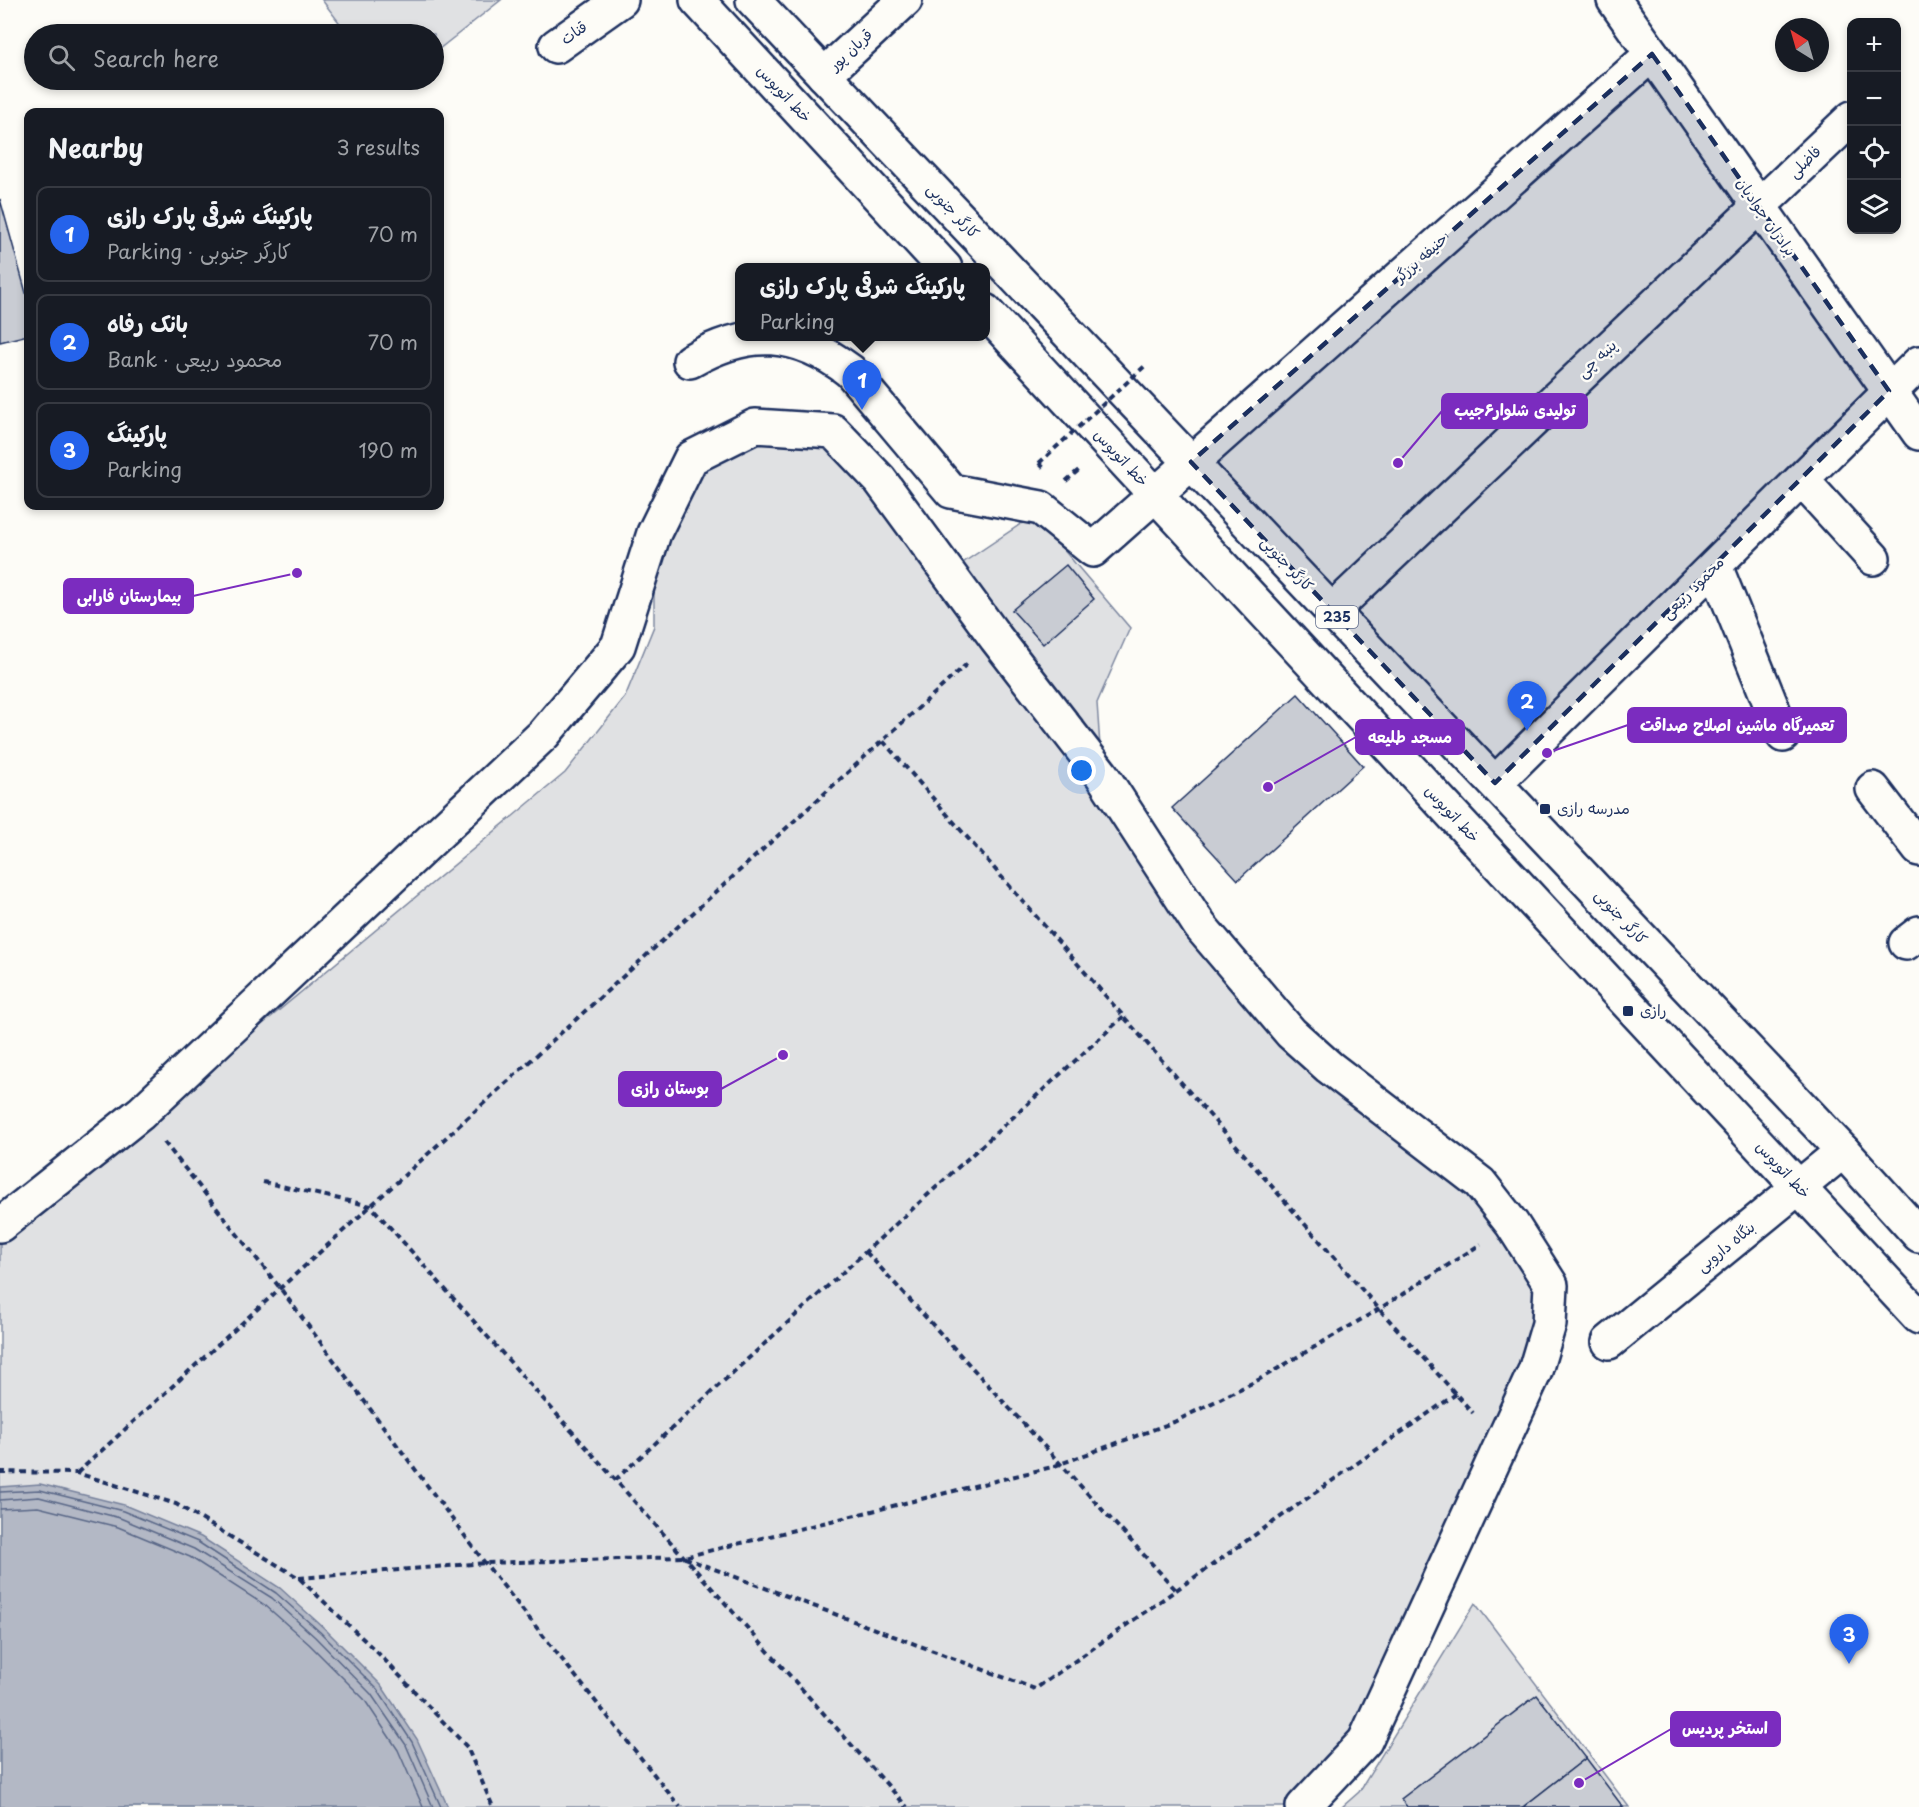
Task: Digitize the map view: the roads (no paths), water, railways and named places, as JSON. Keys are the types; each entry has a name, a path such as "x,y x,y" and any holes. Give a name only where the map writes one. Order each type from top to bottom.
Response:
{"street":[{"name":"قنات","path":"556,46 621,0"},
{"name":"خط اتوبوس","path":"697,0 941,263"},
{"name":"کارگر جنوبی","path":"753,0 1843,1151 1919,1235"},
{"name":"قربان پور","path":"824,75 905,0"},
{"name":"برادران جوادیان","path":"1614,0 1919,433"},
{"name":"حنیفه برزگر","path":"792,341 808,345 830,356 850,371 951,491 1041,508 1093,550 1652,54"},
{"name":"فاضلی","path":"1759,207 1847,122"},
{"name":"پنبه چی","path":"1332,611 1759,207"},
{"name":"خط اتوبوس","path":"990,316 1919,1317"},
{"name":"حنیفه برزگر","path":"690,361 711,349 735,341"},
{"name":"محمود ربیعی","path":"1495,783 1919,363"},
{"path":"0,1225 141,1113 544,734 618,646 654,533 691,458 755,426 833,431 880,480 996,638 1102,775 1200,927 1292,1033 1329,1067 1480,1183 1512,1224 1551,1285 1549,1324 1535,1371 1365,1741 1303,1807"},
{"path":"1802,480 1873,558"},
{"path":"1715,566 1784,735"},
{"path":"1873,789 1919,849"},
{"name":"بنگاه داروبی","path":"1609,1342 1843,1151"}],"water":[{"path":"40,1484 124,1505 201,1537 280,1588 381,1685 417,1739 448,1807 0,1807 0,1487"}],"place":[{"name":"پارکینگ شرقی پارک رازی","path":"862,410"},
{"name":"تولیدی شلوار۶جیب","path":"1398,463"},
{"name":"بیمارستان فارابی","path":"297,573"},
{"name":"بانک رفاه","path":"1527,731"},
{"name":"تعمیرگاه ماشین اصلاح صداقت","path":"1547,753"},
{"name":"مسجد طلیعه","path":"1268,787"},
{"name":"مدرسه رازی","path":"1545,809"},
{"name":"رازی","path":"1628,1011"},
{"name":"بوستان رازی","path":"783,1055"},
{"name":"پارکینگ","path":"1849,1664"},
{"name":"استخر پردیس","path":"1579,1783"}]}
